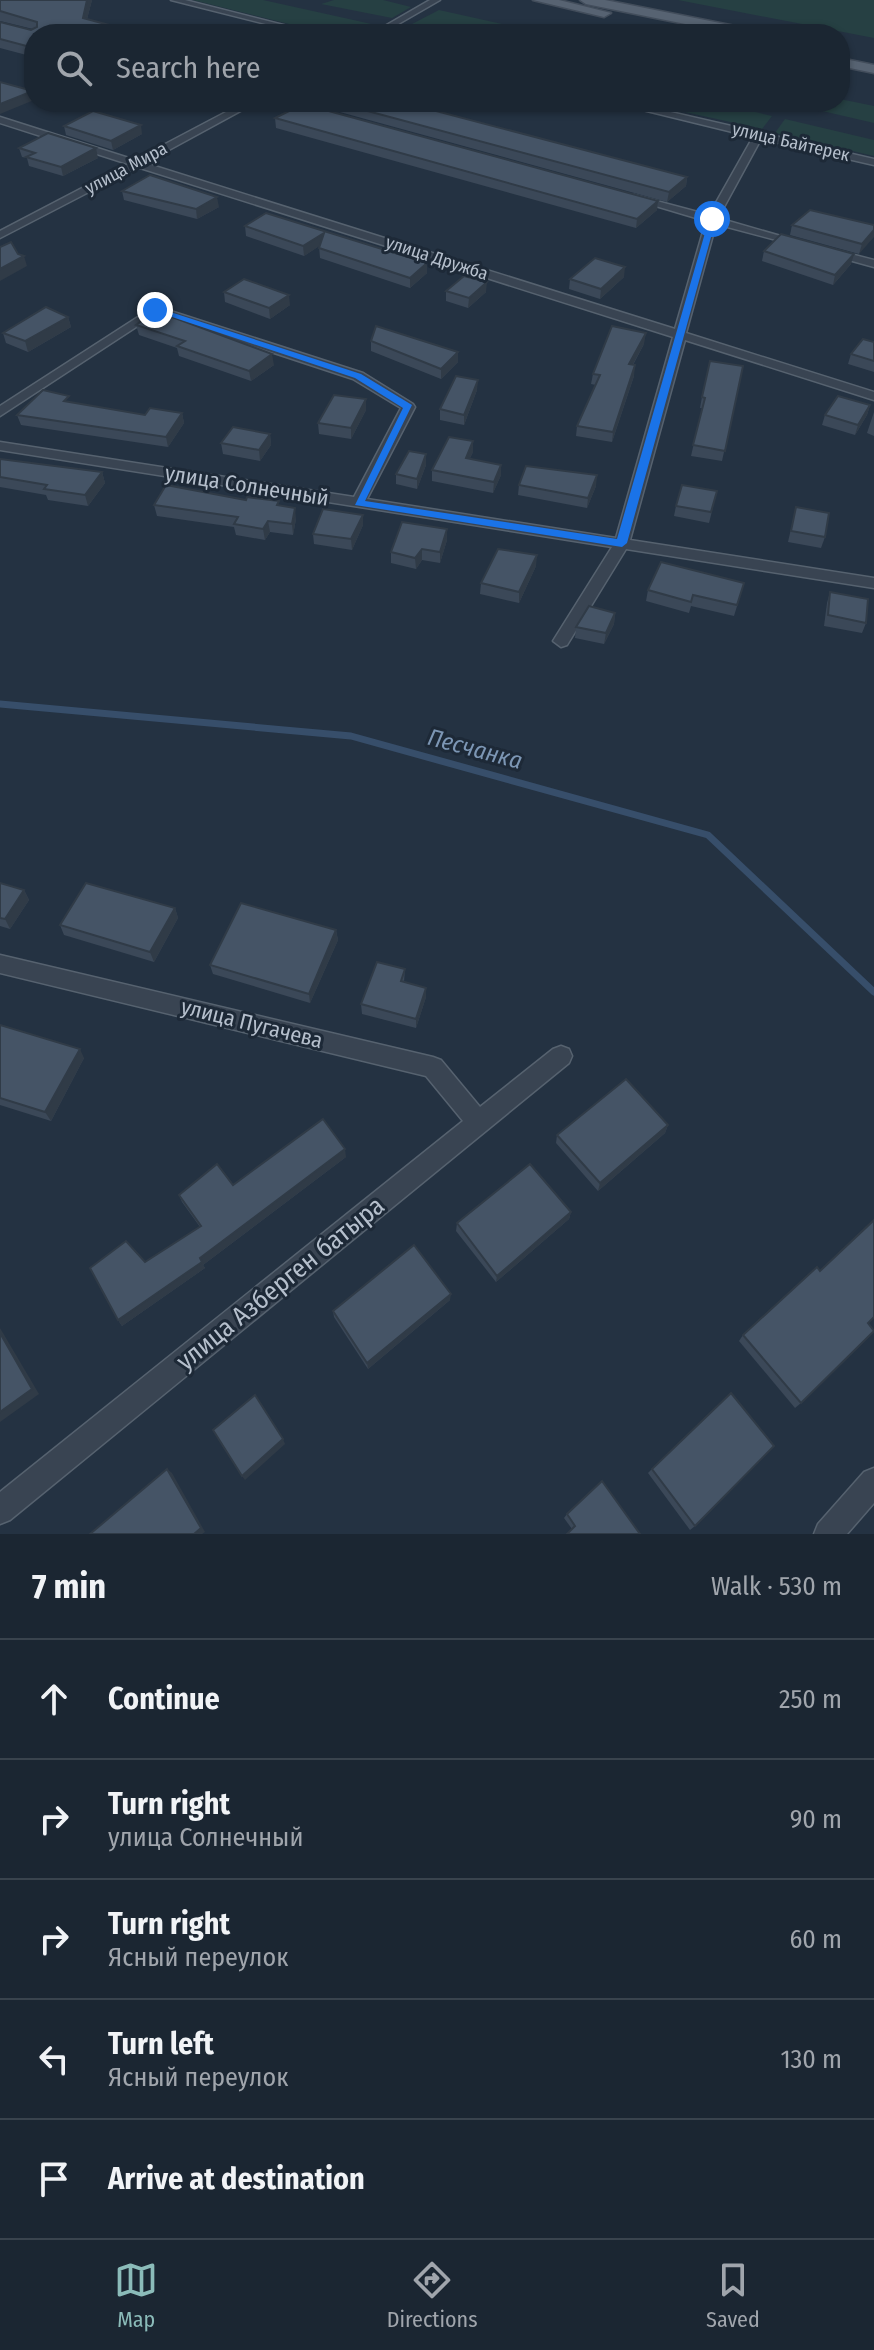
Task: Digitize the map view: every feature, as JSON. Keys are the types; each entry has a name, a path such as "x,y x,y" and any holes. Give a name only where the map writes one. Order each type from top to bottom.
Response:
{"main road":[{"path":"539,0 656,24"},
{"path":"586,0 705,24"},
{"path":"850,53 874,58"},
{"path":"850,64 874,69"}],"street":[{"path":"175,0 274,24"},
{"path":"393,24 436,0"},
{"name":"улица Мира","path":"0,235 232,112"},
{"path":"316,112 327,115"},
{"name":"улица Байтерек","path":"660,112 874,162"},
{"name":"улица Дружба","path":"0,120 874,396"},
{"path":"561,641 622,543 682,336 712,219 759,134"},
{"path":"620,194 874,264"},
{"path":"0,412 155,310 358,376 408,407 358,503"},
{"name":"улица Солнечный","path":"0,446 874,583"},
{"name":"улица Пугачева","path":"0,964 433,1067 479,1123"},
{"name":"улица Азберген батыра","path":"0,1510 561,1056"},
{"path":"828,1534 874,1482"}],"green space":[{"path":"193,0 263,0 371,24 289,24"},
{"path":"334,0 383,0 411,7 392,18 321,4"},
{"path":"678,0 874,0 874,38 850,33 850,24 802,24"},
{"path":"439,10 502,24 412,24"},
{"path":"850,101 874,106 874,123 827,112 850,112"},
{"path":"685,112 755,112 772,116 762,129"},
{"path":"785,119 874,140 874,156 775,133"}],"building":[{"path":"0,0 87,0 83,18 106,24 37,24 0,11"},
{"path":"0,22 24,28 24,45 0,39"},
{"path":"0,82 24,89 24,95 0,104"},
{"path":"91,112 141,125 111,141 64,126"},
{"path":"287,112 332,112 658,201 637,219 275,118"},
{"path":"371,112 440,112 687,177 669,192"},
{"path":"48,133 96,148 61,167 26,157 35,153 19,148"},
{"path":"150,175 217,197 196,209 122,191"},
{"path":"810,210 874,225 874,230 862,244 792,225"},
{"path":"266,213 427,263 410,278 319,248 324,233 303,246 245,226"},
{"path":"781,234 854,254 835,275 764,251"},
{"path":"11,242 18,254 24,256 0,269 0,247"},
{"path":"595,258 625,267 601,289 570,279"},
{"path":"464,276 487,282 469,298 446,291"},
{"path":"244,279 289,295 269,308 224,292"},
{"path":"46,307 68,317 25,341 3,333"},
{"path":"156,311 272,354 249,371 177,346 185,341 136,325"},
{"path":"376,326 458,352 441,369 371,341"},
{"path":"612,326 646,333 629,364 635,365 613,432 577,426 600,375 593,374"},
{"path":"863,339 874,342 874,361 851,354"},
{"path":"710,361 743,366 725,451 693,445 705,398 702,397"},
{"path":"456,376 478,380 464,415 440,409"},
{"path":"43,390 69,396 64,401 145,415 150,408 182,413 166,437 17,415"},
{"path":"334,395 366,399 351,428 318,423"},
{"path":"838,396 870,405 858,425 825,415"},
{"path":"233,427 270,434 259,450 221,443"},
{"path":"449,437 473,441 466,458 501,465 494,482 432,470"},
{"path":"409,451 426,454 417,479 396,474"},
{"path":"0,459 102,472 85,495 44,489 47,485 0,477"},
{"path":"526,466 597,475 588,498 519,485"},
{"path":"166,485 246,500 247,497 279,501 277,505 295,508 292,524 268,521 263,529 234,524 238,517 154,505"},
{"path":"682,485 717,491 711,512 676,506"},
{"path":"796,507 829,513 825,537 791,531"},
{"path":"323,509 363,515 351,539 313,534"},
{"path":"402,522 447,529 440,552 422,549 415,558 391,552"},
{"path":"498,549 537,555 519,592 481,583"},
{"path":"661,562 744,583 737,605 693,595 691,602 648,590"},
{"path":"830,592 868,599 866,623 828,615"},
{"path":"589,606 615,613 606,633 576,627"},
{"path":"0,883 24,890 5,919 0,918"},
{"path":"86,883 175,908 150,952 60,925"},
{"path":"241,903 336,930 309,994 210,965"},
{"path":"377,962 405,969 401,981 426,988 416,1019 361,1004"},
{"path":"0,1025 80,1049 45,1112 0,1098"},
{"path":"626,1079 668,1125 600,1183 557,1135"},
{"path":"323,1119 345,1149 200,1258 202,1262 118,1320 90,1268 126,1241 145,1262 201,1226 179,1195 217,1164 233,1185"},
{"path":"530,1164 571,1212 497,1276 457,1223"},
{"path":"874,1220 874,1317 868,1323 874,1331 801,1403 743,1335 817,1267 820,1271"},
{"path":"414,1245 451,1294 367,1363 333,1311"},
{"path":"0,1333 32,1389 0,1412"},
{"path":"731,1393 774,1446 695,1526 652,1469"},
{"path":"255,1395 283,1439 242,1476 213,1430"},
{"path":"167,1469 201,1528 194,1534 90,1534"},
{"path":"602,1481 640,1534 567,1534 575,1526 567,1514"}],"waterway":[{"name":"Песчанка","path":"0,704 351,736 708,835 874,992"}],"route":[{"path":"155,310 358,376 408,407 358,503 622,543 682,336 712,219"}]}
